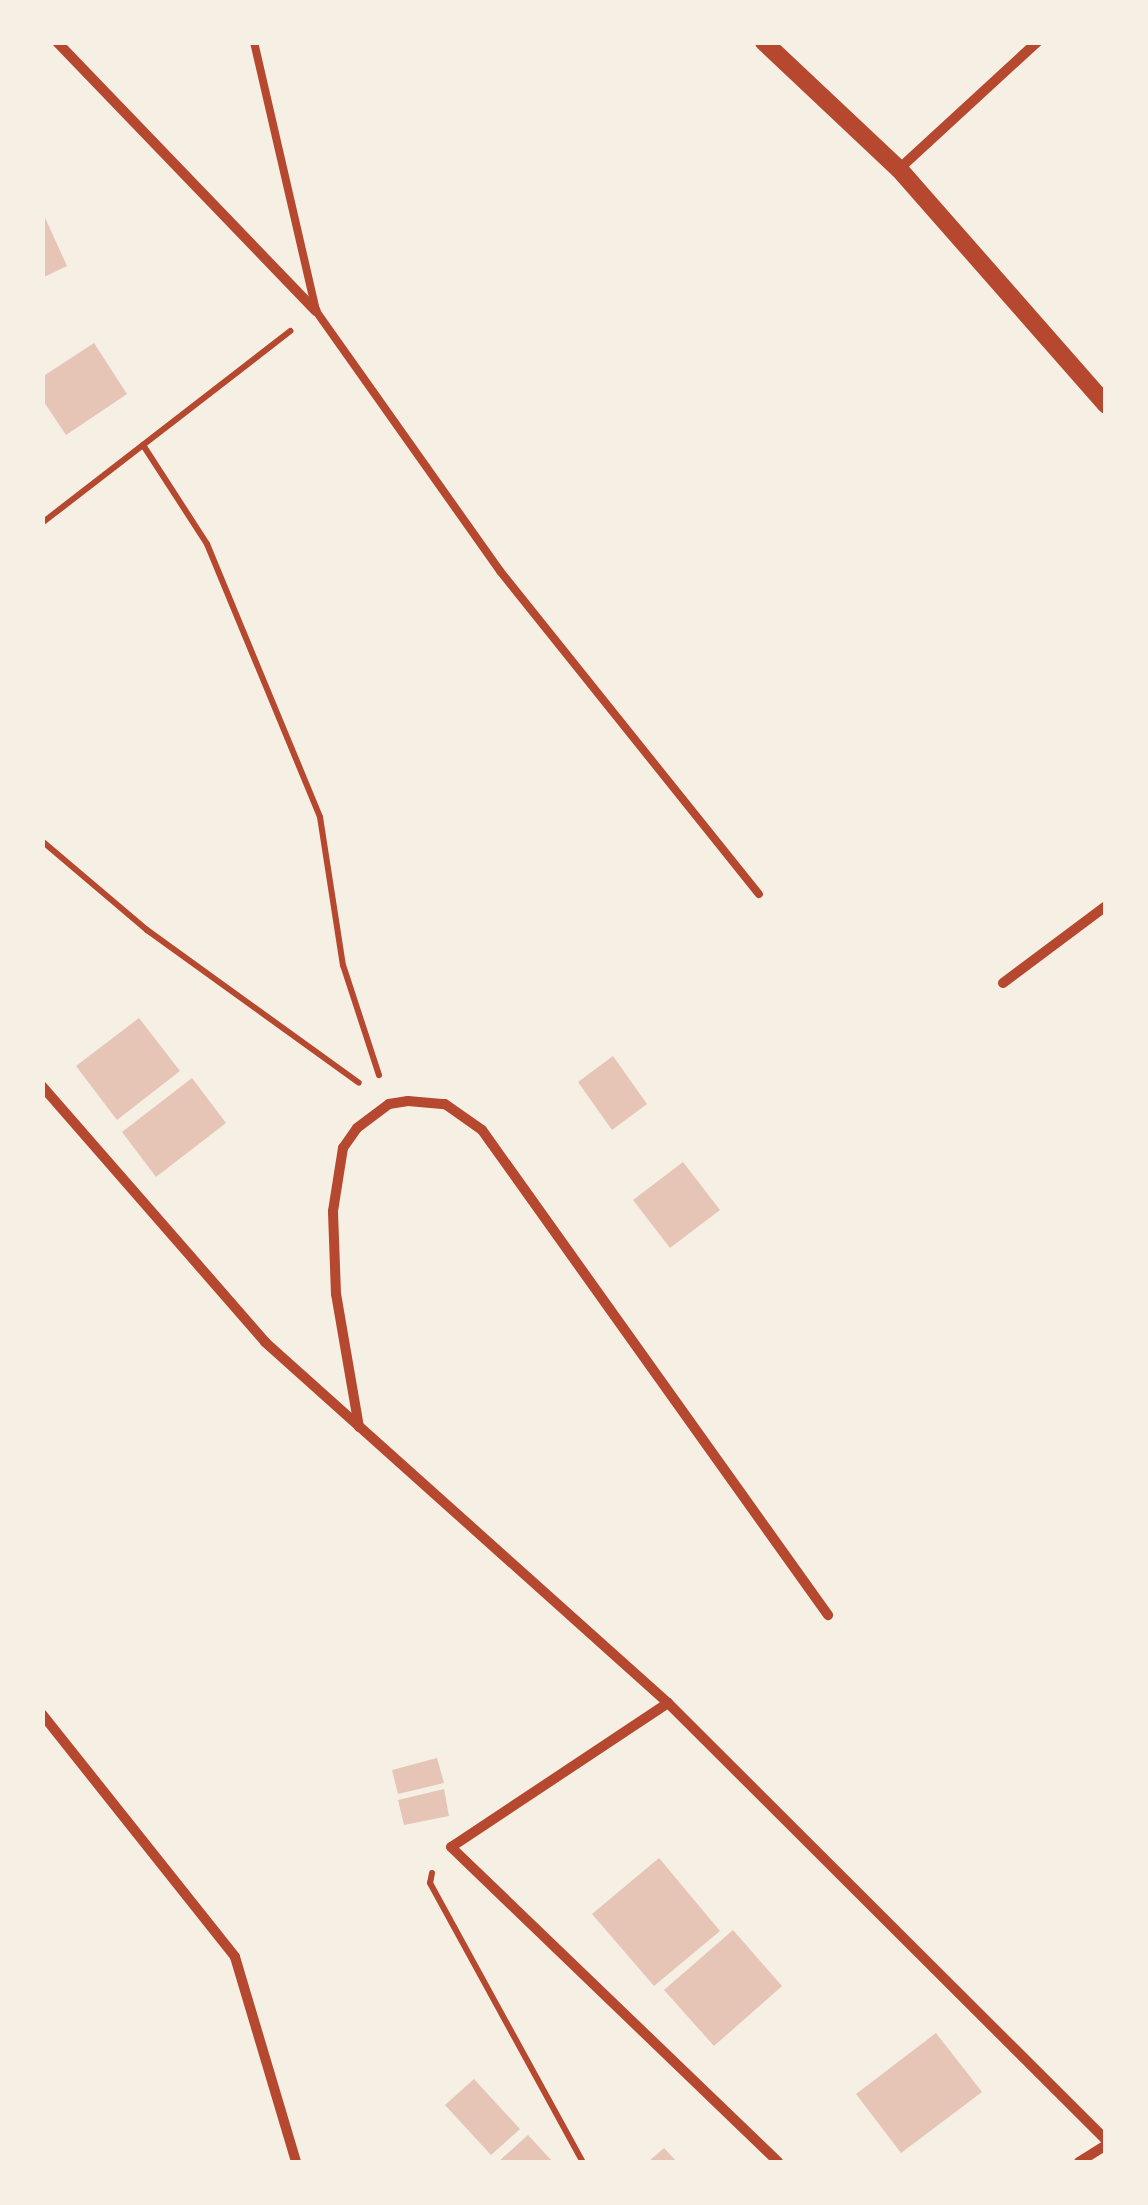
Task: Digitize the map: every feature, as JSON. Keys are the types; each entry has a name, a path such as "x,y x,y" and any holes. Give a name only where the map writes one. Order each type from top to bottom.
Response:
{"street":[{"path":"56,42 316,311"},
{"path":"764,42 898,169 1106,405"},
{"path":"898,169 1037,42"},
{"path":"1004,983 1106,906"},
{"path":"42,1086 265,1342 668,1703 1106,2142 1079,2162"},
{"path":"359,1427 336,1294 334,1211 342,1148 357,1128 389,1104 444,1104 482,1130 828,1615"},
{"path":"668,1703 451,1847 778,2162"},
{"path":"42,1714 235,1956 296,2162"}],"lane":[{"path":"254,42 316,311 500,571 759,894"}],"path":[{"path":"42,523 316,311"},
{"path":"143,445 207,544 320,818 343,965 389,1104"},
{"path":"42,842 147,930 389,1104"},
{"path":"451,1847 434,1858 430,1883 582,2162"}],"building":[{"path":"42,211 67,266 42,278"},
{"path":"94,343 127,394 66,435 42,399 42,377"},
{"path":"139,1018 180,1071 117,1120 76,1066"},
{"path":"613,1056 647,1104 612,1130 578,1082"},
{"path":"192,1078 226,1123 156,1177 122,1132"},
{"path":"683,1162 720,1210 670,1248 633,1200"},
{"path":"437,1758 444,1783 398,1794 392,1770"},
{"path":"444,1789 449,1816 404,1825 398,1800"},
{"path":"659,1858 720,1931 654,1986 592,1914"},
{"path":"733,1930 782,1986 714,2046 664,1990"},
{"path":"936,2033 982,2092 901,2153 856,2094"},
{"path":"474,2079 520,2129 491,2155 445,2105"},
{"path":"528,2135 553,2162 498,2162"},
{"path":"664,2148 677,2162 648,2162"}]}
